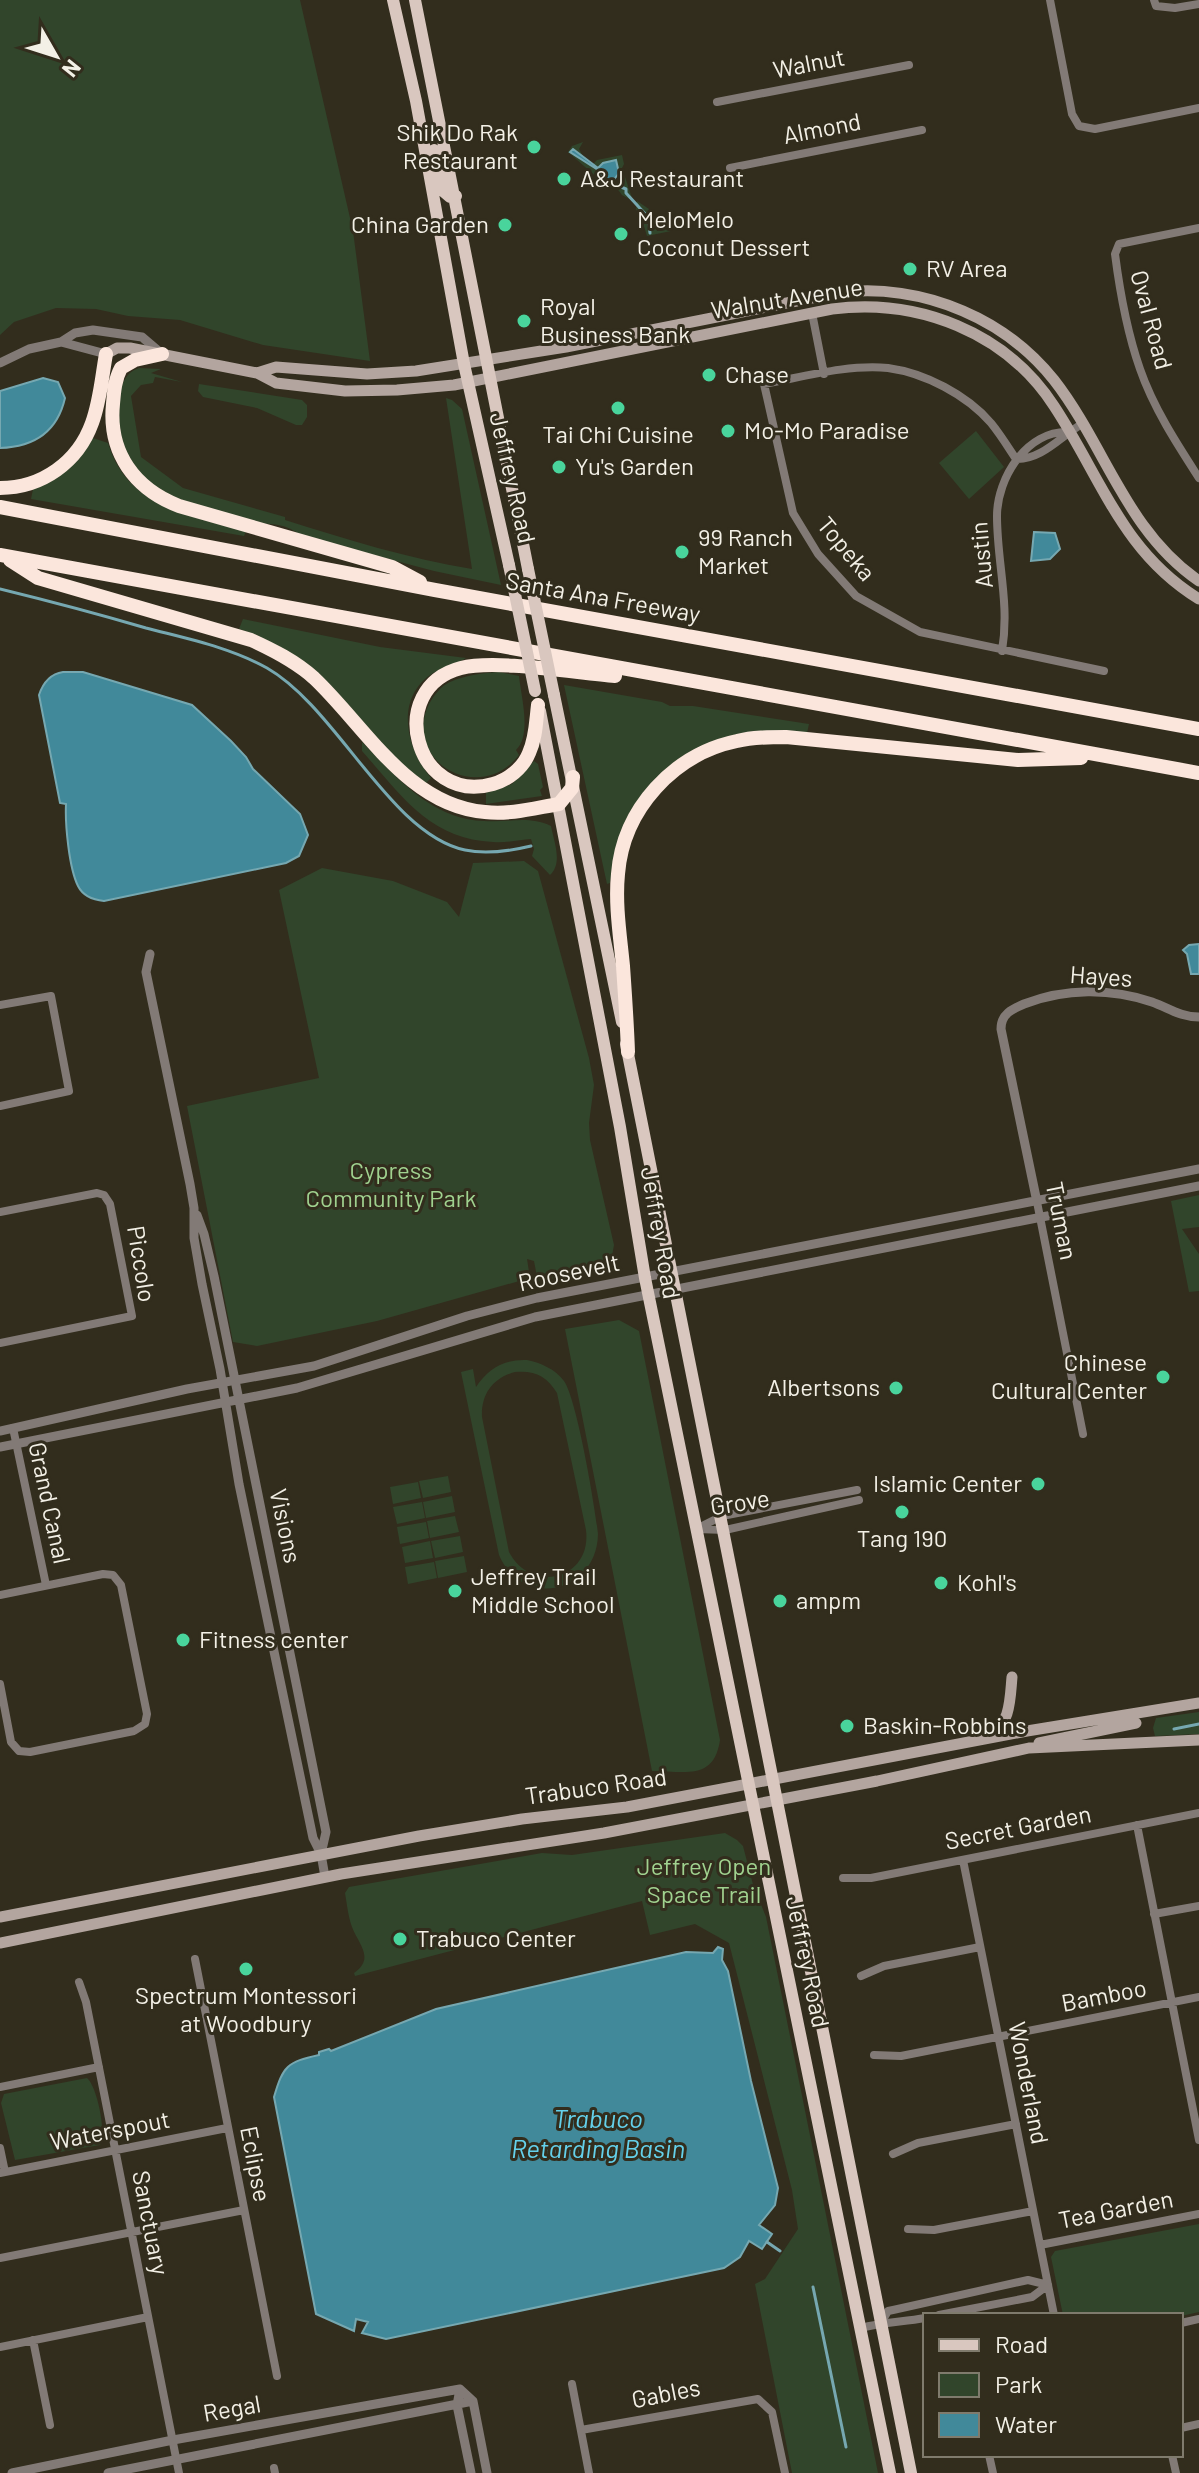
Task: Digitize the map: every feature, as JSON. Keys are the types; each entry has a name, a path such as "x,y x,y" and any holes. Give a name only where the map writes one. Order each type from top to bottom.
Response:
{"highway":[{"path":"0,488 38,481 60,468 75,454 93,420 106,354"},
{"path":"162,354 135,360 121,368 113,400 112,426 117,451 131,474 143,486 160,499 179,506 392,567 435,590"},
{"name":"Santa Ana Freeway","path":"0,507 435,590 1199,729"},
{"path":"2,556 1199,773"},
{"path":"2,556 38,578 251,640 277,652 313,678 399,770 418,786 440,798 483,812 505,813 559,804 572,788 573,777"},
{"path":"537,698 533,742 526,760 510,776 490,785 472,786 445,778 427,761 417,738 417,714 426,693 445,675 463,667 493,666 699,684"},
{"path":"628,1052 618,909 620,859 629,830 646,800 666,777 688,760 734,741 771,737 1018,760 1114,758"}],"main road":[{"name":"Jeffrey Road","path":"393,0 416,101 464,364 559,804 620,1127 648,1295 890,2473"},
{"name":"Jeffrey Road","path":"415,0 725,1530 911,2473"},
{"path":"416,101 430,132 443,191 450,197 456,196"},
{"name":"Walnut Avenue","path":"257,373 276,367 367,374 464,364 819,296 855,291 892,292 949,305 1003,333 1028,352 1052,378 1082,424 1132,512 1160,549 1199,581"},
{"name":"Walnut Avenue","path":"106,354 126,347 257,373 276,383 363,391 416,389 468,382 851,307 891,307 929,315 962,327 998,348 1020,366 1050,400 1117,517 1148,558 1199,599"},
{"path":"1148,558 1160,549"},
{"path":"984,1739 1003,1725 1012,1677"},
{"name":"Trabuco Road","path":"0,1917 321,1854 522,1819 627,1807 984,1739 1136,1718 1199,1703"},
{"path":"1029,1748 1044,1740 1136,1718 1140,1743"},
{"name":"Trabuco Road","path":"0,1943 106,1924 325,1877 604,1833 752,1805 1029,1748 1199,1740"}],"street":[{"path":"1050,0 1072,114 1079,126 1095,129 1199,108"},
{"path":"1155,3 1175,8 1199,4"},
{"name":"Walnut","path":"717,102 909,65"},
{"name":"Almond","path":"730,168 922,130"},
{"name":"Oval Road","path":"1199,228 1119,244 1115,254 1130,340 1141,373 1199,478"},
{"path":"812,313 824,374"},
{"path":"0,363 29,349 61,342 75,333 104,330 142,337 162,354"},
{"path":"61,342 106,354"},
{"name":"Topeka","path":"1016,459 990,422 973,407 933,382 888,368 764,384 793,513 818,554 856,596 920,632 1104,671"},
{"path":"1016,459 1026,459 1061,441 1082,424"},
{"name":"Austin","path":"1002,651 1007,617 997,514 1003,489 1016,459"},
{"name":"Visions","path":"150,954 146,972 194,1208 204,1234 326,1832 321,1854"},
{"name":"Hayes","path":"1003,1017 1015,1008 1043,997 1085,991 1151,1002 1179,1015 1199,1017"},
{"path":"0,1005 51,996 69,1091 0,1106"},
{"name":"Truman","path":"1003,1017 1001,1029 1083,1434"},
{"name":"Roosevelt","path":"0,1431 314,1366 467,1316 537,1298 1199,1169"},
{"name":"Roosevelt","path":"0,1447 225,1403 359,1371 509,1323 1199,1186"},
{"name":"Piccolo","path":"0,1212 97,1193 104,1195 110,1204 132,1316 0,1343"},
{"name":"Visions","path":"194,1208 194,1238 239,1484 313,1838 321,1854 325,1877"},
{"path":"866,1234 869,1252"},
{"name":"Grand Canal","path":"13,1428 46,1585"},
{"name":"Grove","path":"696,1529 722,1516 857,1490"},
{"name":"Grove","path":"696,1529 725,1530 859,1500"},
{"name":"Grand Canal","path":"0,1595 103,1574 113,1575 121,1585 147,1714 145,1724 134,1731 30,1752 19,1751 11,1742 1,1690"},
{"name":"Secret Garden","path":"843,1878 871,1878 1199,1813"},
{"path":"1137,1825 1172,2003 1194,2088 1199,2140"},
{"name":"Wonderland","path":"963,1860 1054,2313"},
{"path":"1154,1914 1199,1906"},
{"path":"861,1976 884,1966 980,1947"},
{"name":"Eclipse","path":"195,1959 277,2376"},
{"name":"Sanctuary","path":"79,1982 99,2067 179,2473"},
{"name":"Bamboo","path":"874,2055 901,2056 1199,1997"},
{"path":"0,2087 99,2067"},
{"path":"893,2154 918,2143 1016,2124"},
{"name":"Waterspout","path":"2,2173 227,2128"},
{"path":"0,2148 2,2173"},
{"path":"0,2258 244,2210"},
{"path":"908,2229 934,2230 1033,2211"},
{"name":"Tea Garden","path":"1040,2245 1199,2214"},
{"path":"881,2323 888,2311 1028,2280 1048,2285"},
{"path":"1006,2285 1009,2302"},
{"path":"950,2313 1032,2297 1048,2285"},
{"path":"0,2347 148,2317"},
{"path":"861,2328 923,2318"},
{"path":"33,2340 50,2425"},
{"path":"572,2384 589,2473"},
{"path":"460,2389 473,2401 487,2473"},
{"path":"460,2389 457,2405 471,2473"},
{"name":"Regal","path":"12,2473 173,2440 460,2389"},
{"name":"Gables","path":"581,2430 758,2399 767,2404 772,2412 785,2473"},
{"name":"Regal","path":"108,2473 473,2401"}],"green space":[{"path":"0,0 300,0 353,231 370,361 263,345 180,320 128,316 96,309 56,308 14,322 0,335"},
{"path":"583,142 579,149 584,158 573,149 570,152 591,166 597,160 622,155 622,168 633,201 616,187 620,189 623,185 619,175 612,183 608,181 608,187 604,183 608,180 612,182 619,172 616,160 598,167 601,181 568,152 572,146"},
{"path":"637,201 649,209 657,231 671,228 671,231 647,236 640,213 636,210"},
{"path":"139,368 161,369 151,373 182,382 155,377 153,383 141,385 131,396 141,457 183,488 378,548 472,569 446,398 452,400 462,409 501,585 434,571 302,536 280,525 246,521 156,489 132,464 119,432 118,409 122,384 128,375"},
{"path":"199,384 302,400 307,405 307,417 302,425 296,425 257,408 203,397 198,391"},
{"path":"976,431 1004,467 969,499 939,463"},
{"path":"93,438 108,443 117,465 145,495 183,513 246,531 244,536 31,499 33,489 67,468"},
{"path":"243,619 380,647 466,658 433,673 421,683 409,709 410,738 431,778 425,784 257,635 239,629"},
{"path":"499,672 519,676 525,725 524,735 516,750 519,755 503,770 485,777 466,776 449,770 435,759 426,743 423,725 429,704 438,691 450,682"},
{"path":"564,685 670,706 693,706 809,724 807,733 747,732 711,742 678,759 660,775 616,849 610,883 607,884"},
{"path":"362,742 416,794 447,813 484,821 526,820 551,826 556,852 554,870 550,875 532,856 534,849 531,839 498,842 471,839 451,833 434,823 418,812 390,783 362,751"},
{"path":"534,761 538,764 542,796 486,804 486,793 512,784"},
{"name":"Cypress Community Park","path":"524,861 538,871 589,1058 594,1085 590,1140 614,1245 612,1256 600,1268 538,1282 534,1261 527,1259 530,1278 377,1321 257,1346 233,1342 187,1106 319,1078 279,890 322,868 393,881 447,902 459,917 473,863"},
{"path":"1199,1195 1199,1227 1182,1229 1199,1254 1199,1291 1189,1292 1171,1201"},
{"path":"619,1320 639,1331 720,1740 711,1762 696,1771 652,1771 565,1329"},
{"path":"527,1360 556,1373 569,1392 580,1430 598,1534 594,1554 585,1570 573,1581 557,1587 541,1588 524,1583 510,1572 499,1555 461,1372 473,1369 476,1387 497,1366","holes":["522,1372 544,1378 557,1393 586,1530 580,1560 558,1576 532,1574 519,1565 509,1552 482,1417 490,1388 500,1378"]},
{"path":"448,1476 451,1492 423,1498 419,1481"},
{"path":"418,1482 421,1498 393,1504 390,1487"},
{"path":"452,1496 455,1512 426,1518 423,1502"},
{"path":"422,1502 425,1518 397,1524 393,1507"},
{"path":"455,1516 459,1532 430,1538 427,1521"},
{"path":"426,1522 429,1538 400,1544 397,1527"},
{"path":"460,1536 463,1552 435,1558 431,1541"},
{"path":"430,1541 433,1558 405,1563 402,1547"},
{"path":"464,1556 467,1572 438,1578 435,1561"},
{"path":"434,1562 437,1578 408,1584 405,1567"},
{"path":"1199,1712 1199,1734 1155,1736 1153,1728 1156,1718"},
{"name":"Jeffrey Open Space Trail","path":"725,1833 743,1846 757,1900 766,1917 878,2473 792,2473 755,2284 765,2279 798,2229 792,2190 729,1943 695,1924 650,1935 642,1901 355,1976 354,1973 364,1962 364,1951 350,1919 345,1893 349,1887 542,1853 572,1855"},
{"path":"87,2078 100,2110 100,2145 15,2160 1,2103 4,2094"},
{"path":"1199,2224 1199,2312 1183,2316 1183,2313 1063,2313 1051,2257 1055,2251"}],"water":[{"path":"573,149 598,168 603,163 616,160 619,173 612,182 608,180 604,183 598,170 570,152"},
{"path":"43,378 58,382 65,398 56,420 50,429 33,441 0,448 0,391"},
{"path":"1034,532 1055,533 1060,549 1050,559 1031,561"},
{"path":"63,672 83,672 192,705 300,814 308,835 299,856 286,863 104,901 86,895 78,886 72,868 66,804 60,803 39,695 48,680"},
{"path":"1199,944 1199,974 1191,974 1187,954 1183,950 1189,945"},
{"name":"Trabuco Retarding Basin","path":"718,1947 723,1949 722,1960 728,1971 778,2188 775,2205 759,2225 772,2234 762,2249 749,2241 740,2257 724,2268 386,2339 362,2333 368,2322 356,2319 354,2331 316,2314 274,2097 280,2078 288,2067 319,2055 319,2052 331,2051 436,2009 686,1952 713,1953"}],"waterway":[{"path":"621,187 648,217 650,233"},
{"path":"0,589 208,644 253,661 293,687 388,796 412,820 438,839 465,850 482,852 531,846"},
{"path":"1174,1729 1199,1724"},
{"path":"767,2242 780,2251"},
{"path":"813,2287 846,2447"}],"place":[{"name":"Shik Do Rak Restaurant","path":"534,147"},
{"name":"A&J Restaurant","path":"564,179"},
{"name":"China Garden","path":"505,225"},
{"name":"MeloMelo Coconut Dessert","path":"621,234"},
{"name":"RV Area","path":"910,269"},
{"name":"Royal Business Bank","path":"524,321"},
{"name":"Chase","path":"709,375"},
{"name":"Tai Chi Cuisine","path":"618,408"},
{"name":"Mo-Mo Paradise","path":"728,431"},
{"name":"Yu's Garden","path":"559,467"},
{"name":"99 Ranch Market","path":"682,552"},
{"name":"Chinese Cultural Center","path":"1163,1377"},
{"name":"Albertsons","path":"896,1388"},
{"name":"Islamic Center","path":"1038,1484"},
{"name":"Tang 190","path":"902,1512"},
{"name":"Kohl's","path":"941,1583"},
{"name":"Jeffrey Trail Middle School","path":"455,1591"},
{"name":"ampm","path":"780,1601"},
{"name":"Fitness center","path":"183,1640"},
{"name":"Baskin-Robbins","path":"847,1726"},
{"name":"Trabuco Center","path":"400,1939"},
{"name":"Spectrum Montessori at Woodbury","path":"246,1969"}]}
